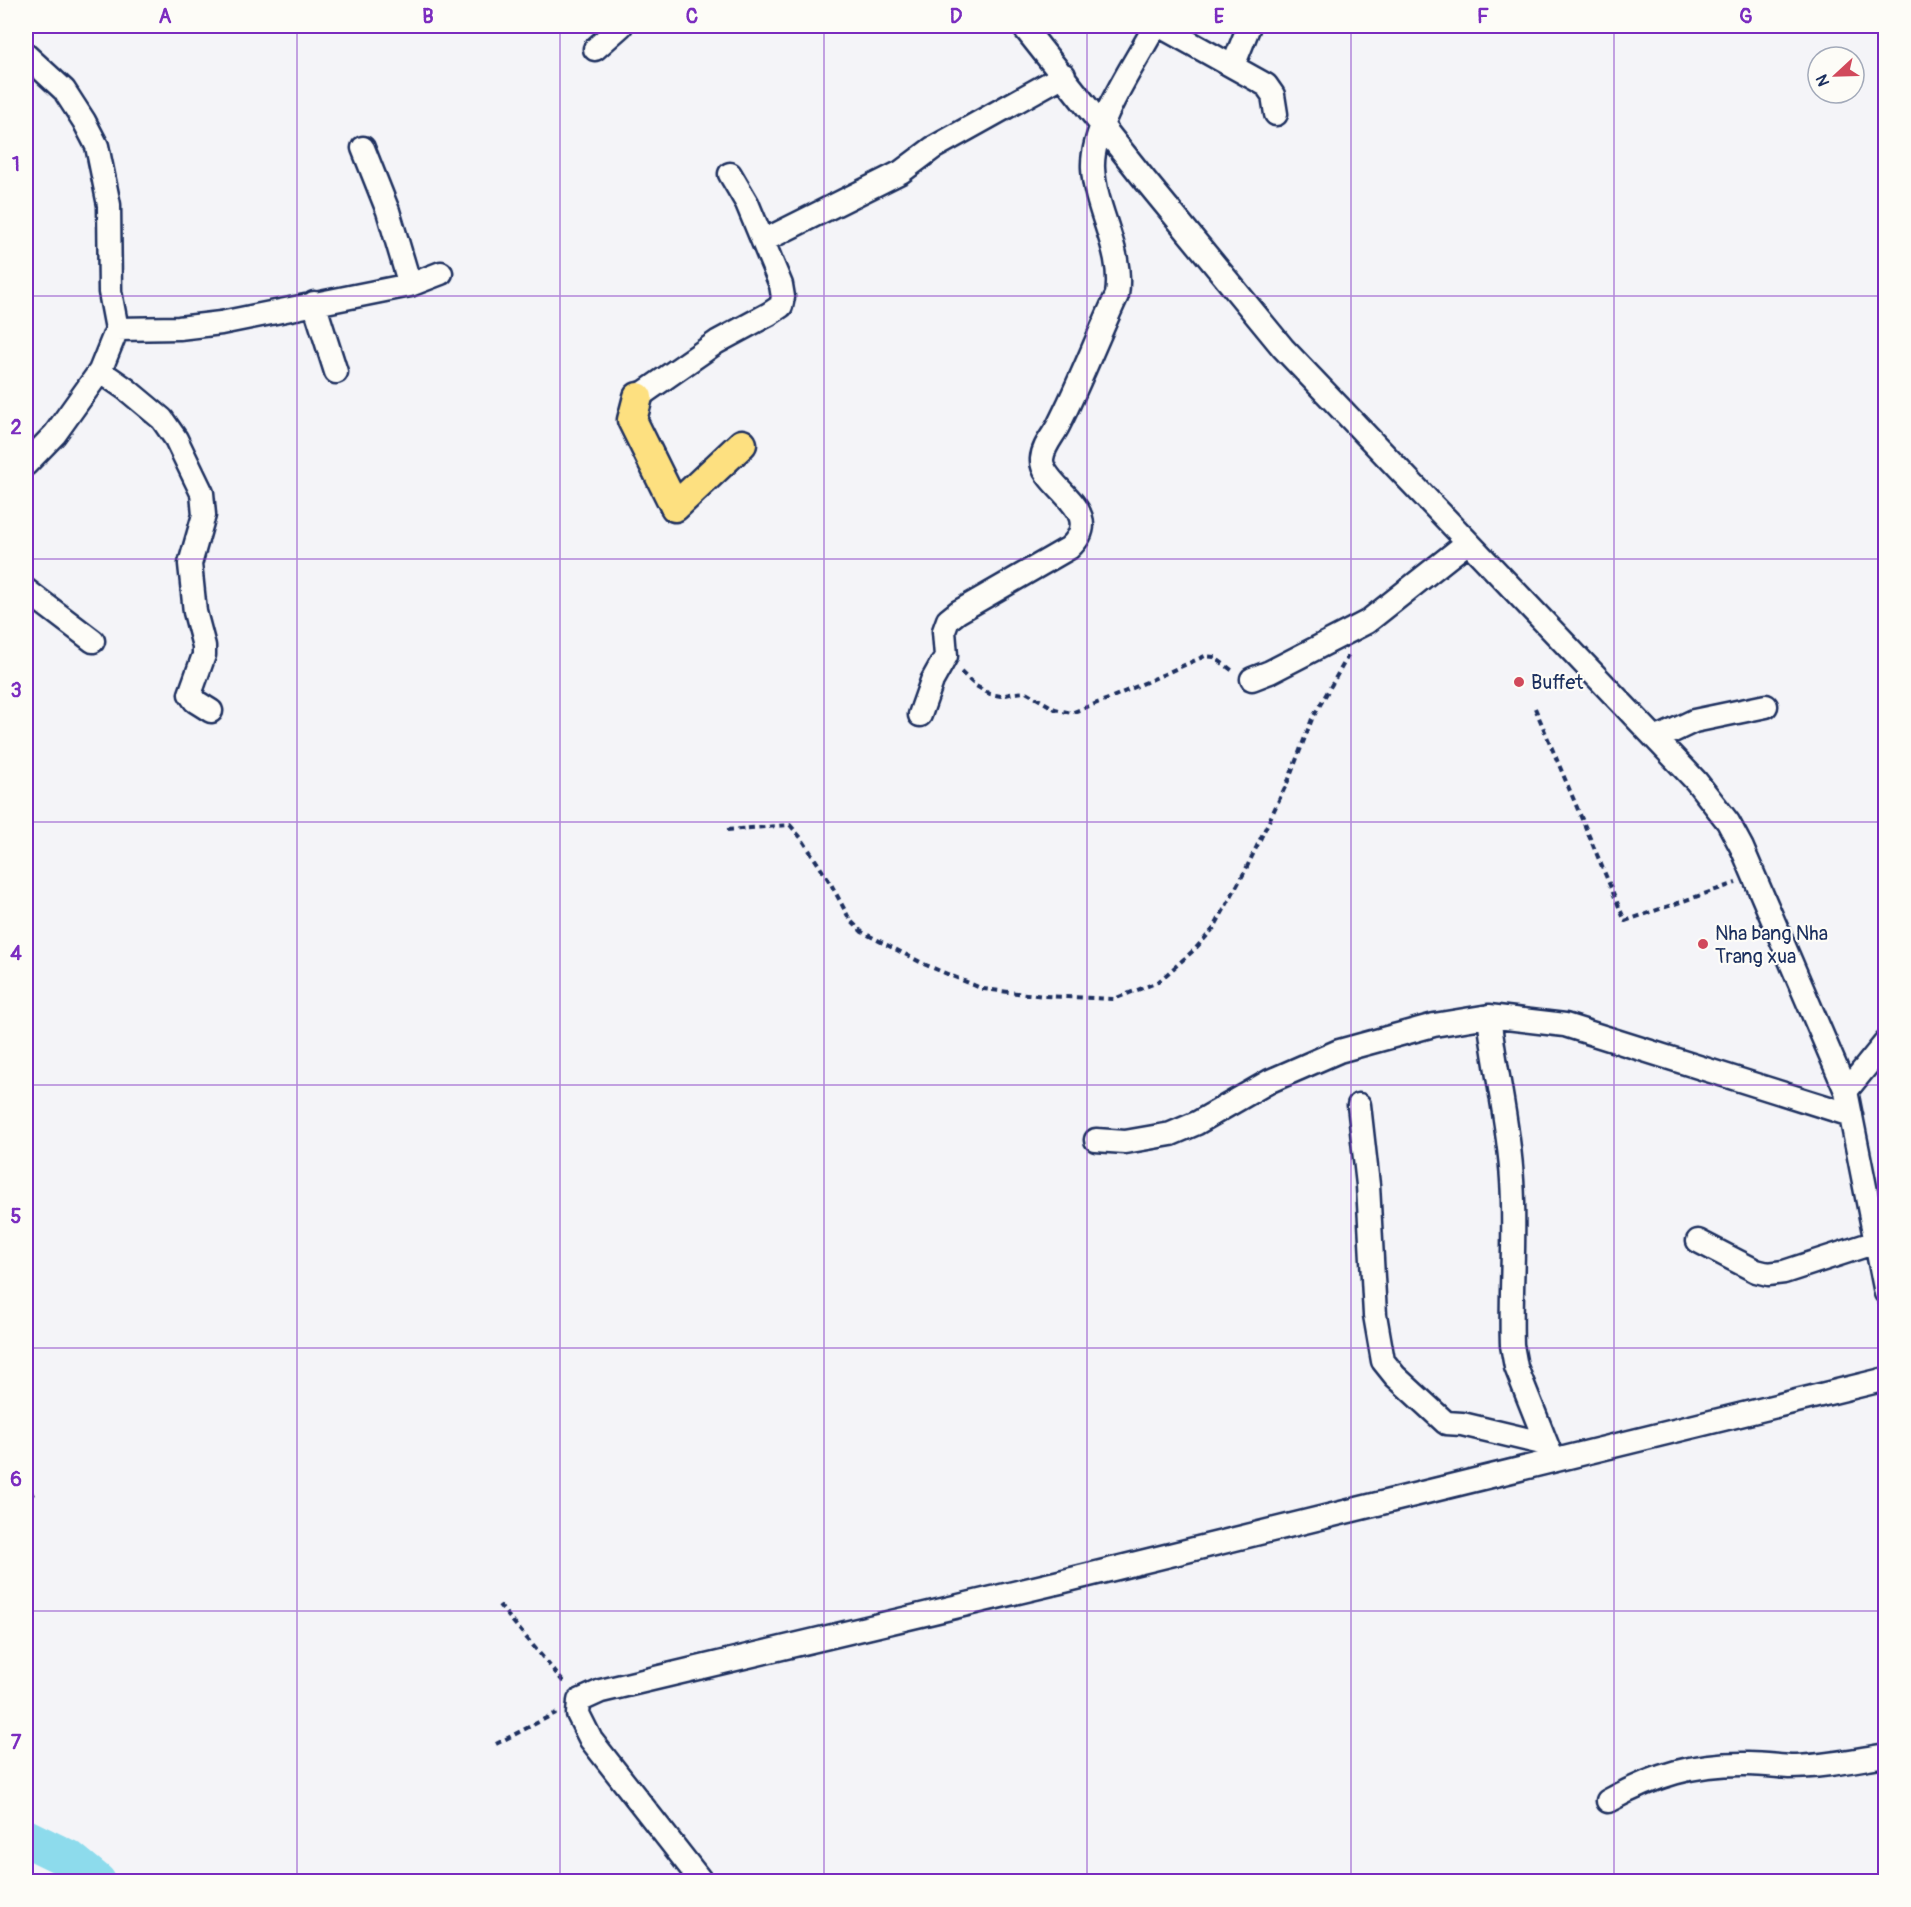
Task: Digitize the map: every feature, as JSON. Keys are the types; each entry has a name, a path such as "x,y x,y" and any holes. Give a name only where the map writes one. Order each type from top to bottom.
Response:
{"main road":[{"path":"638,397 632,420 675,507 742,444"}],"street":[{"path":"596,49 621,26"},
{"path":"1023,26 1283,348 1713,801 1742,848 1846,1091 1886,1293"},
{"path":"920,715 932,681 946,656 944,631 948,620 988,594 1069,548 1077,541 1081,532 1081,518 1075,506 1046,471 1042,461 1044,449 1058,427 1117,295 1119,280 1114,246 1098,195 1093,168 1095,150 1101,124 1155,26"},
{"path":"1161,26 1266,85 1270,89 1276,114"},
{"path":"1233,66 1249,26"},
{"path":"26,55 64,90 97,146 109,205 110,292 117,329 100,371 56,434 26,464"},
{"path":"763,241 901,172 933,148 1064,75"},
{"path":"363,148 388,211 410,285"},
{"path":"638,397 717,342 781,306 783,297 781,285 747,203 730,174"},
{"path":"117,329 179,328 221,323 410,285 441,273"},
{"path":"314,303 336,372"},
{"path":"100,371 135,395 162,419 176,439 202,493 204,515 190,564 195,612 204,646 204,655 190,694 195,701 211,711"},
{"path":"1252,679 1367,622 1468,542"},
{"path":"26,590 93,641"},
{"path":"1656,739 1694,721 1766,706"},
{"path":"1096,1140 1125,1142 1171,1134 1197,1123 1270,1081 1339,1051 1434,1024 1489,1016 1565,1025 1851,1115"},
{"path":"1489,1016 1494,1060 1507,1127 1512,1181 1512,1346 1516,1367 1549,1452"},
{"path":"1846,1091 1886,1042"},
{"path":"1359,1105 1368,1185 1375,1315 1383,1361 1395,1376 1446,1423 1462,1424 1549,1452"},
{"path":"1698,1241 1756,1271 1768,1274 1784,1272 1876,1242"},
{"path":"702,1881 591,1740 578,1714 579,1701 601,1691 1060,1582 1549,1452 1886,1379"},
{"path":"1608,1801 1638,1785 1675,1771 1747,1764 1790,1767 1830,1764 1886,1755"}],"path":[{"path":"727,830 790,825 808,848 850,920 862,932 926,965 983,989 1090,999 1114,999 1125,996 1158,982 1195,949 1214,928 1245,871 1289,779 1312,719 1367,622"},
{"path":"946,656 976,686 990,694 1001,696 1026,692 1055,709 1071,713 1205,656 1214,657 1245,681 1252,679"},
{"path":"1535,708 1625,921 1754,877"},
{"path":"26,1482 33,1496"},
{"path":"496,1744 579,1701 499,1605"}],"waterway":[{"path":"26,1838 69,1859 97,1882"}],"place":[{"name":"Buffet","path":"1519,682"},
{"name":"Nha bang Nha Trang xua","path":"1703,944"}]}
